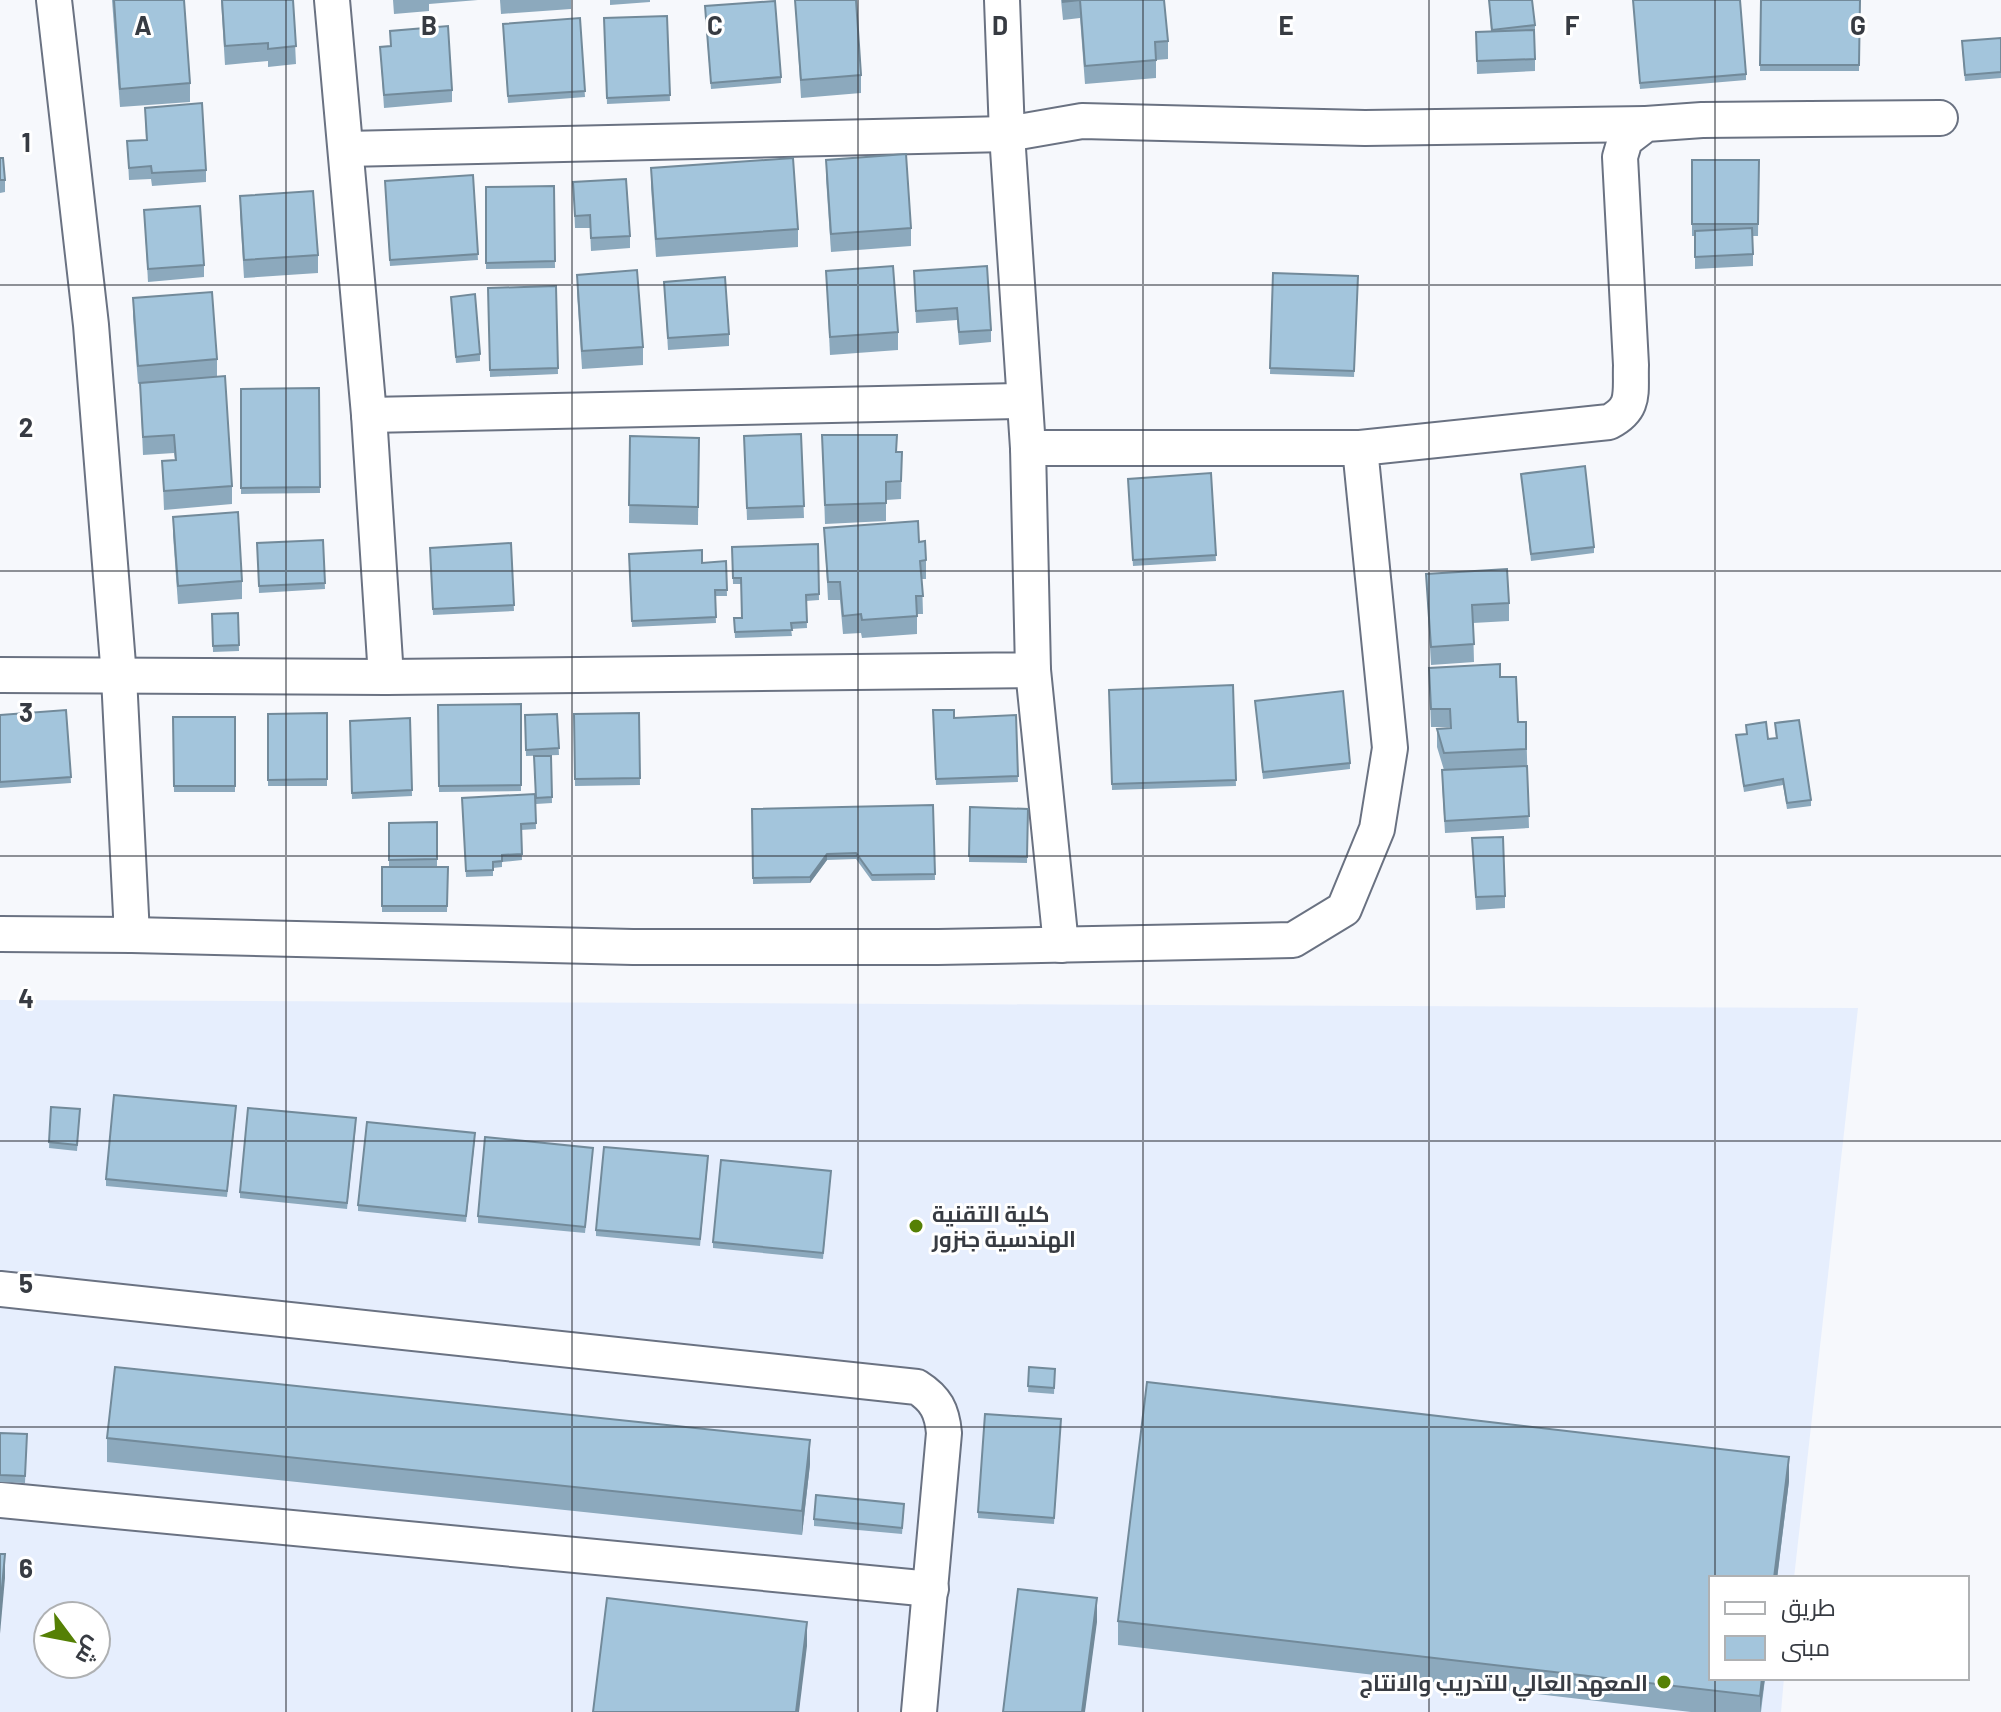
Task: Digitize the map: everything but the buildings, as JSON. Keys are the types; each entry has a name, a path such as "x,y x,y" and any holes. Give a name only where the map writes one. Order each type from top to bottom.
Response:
{"street":[{"path":"54,0 91,325 119,677 132,935"},
{"path":"332,0 369,415 386,677"},
{"path":"1002,0 1007,134 1028,448 1033,670 1061,945"},
{"path":"346,149 1007,134 1082,121 1365,128 1940,118"},
{"path":"1028,448 1360,448 1609,422 1624,414 1630,400 1631,365 1620,157 1625,140 1646,124"},
{"path":"369,415 1023,401"},
{"path":"0,934 633,947 1061,945 1293,940 1344,909 1377,829 1390,748 1360,448"},
{"path":"0,675 386,677 1033,670"},
{"path":"0,1289 917,1387 938,1406 944,1433 919,1712"},
{"path":"0,1500 931,1589"}],"shaded area":[{"name":"كلية التقنية الهندسية جنزور","path":"0,1000 1858,1008 1794,1576 1709,1576 1709,1680 1784,1680 1781,1712 0,1712"}],"place":[{"name":"كلية التقنية الهندسية جنزور","path":"916,1226"},
{"name":"المعهد العالي للتدريب والانتاج","path":"1664,1682"}]}
